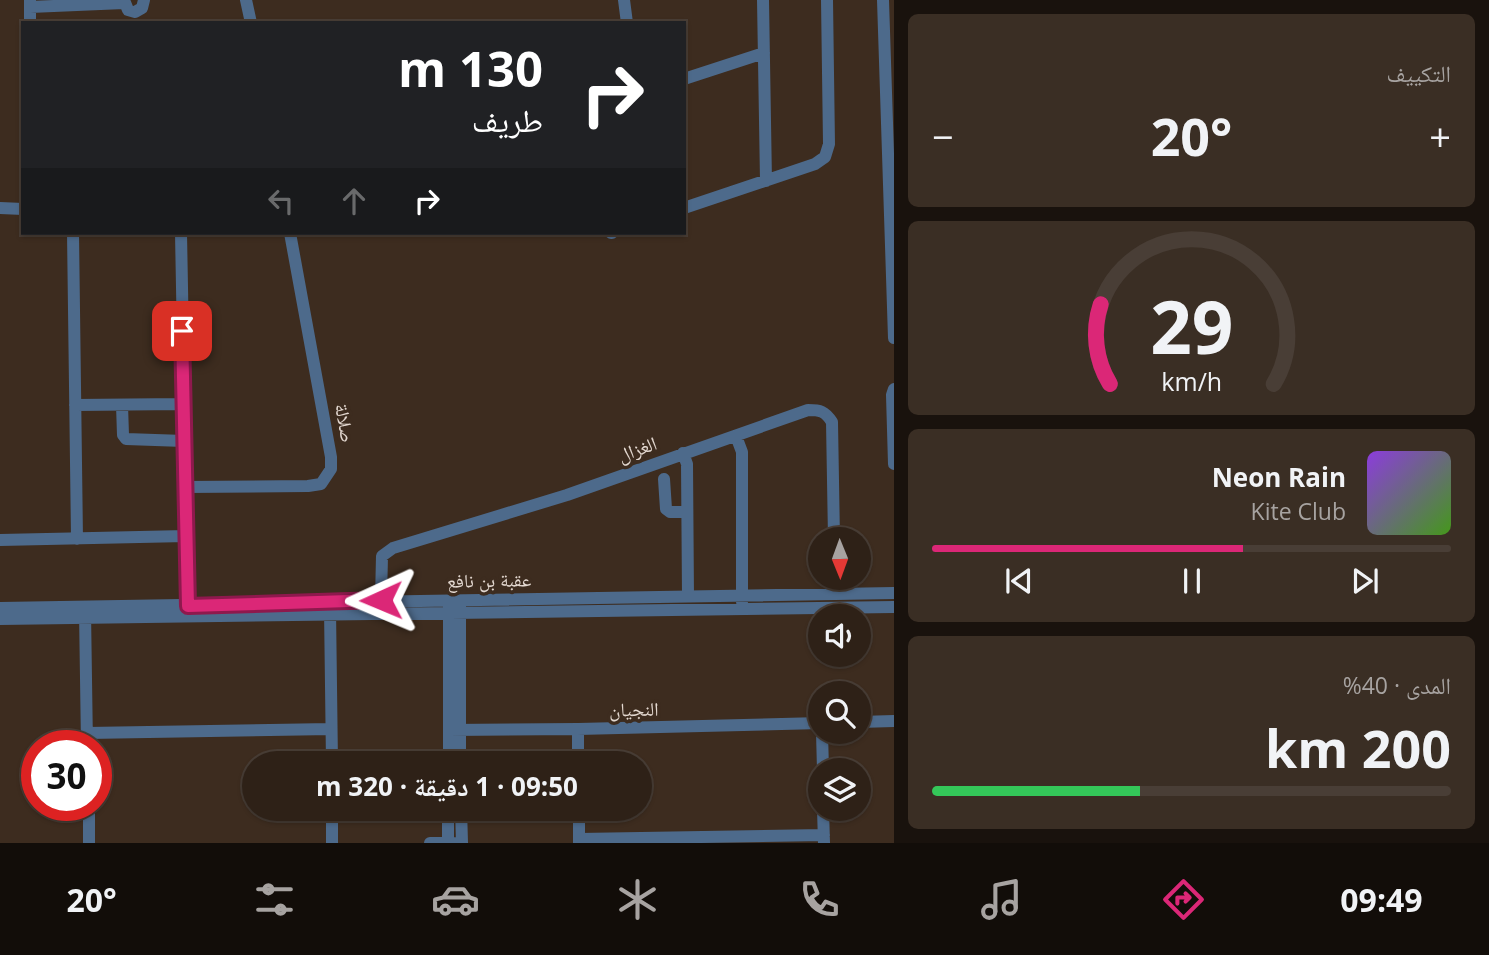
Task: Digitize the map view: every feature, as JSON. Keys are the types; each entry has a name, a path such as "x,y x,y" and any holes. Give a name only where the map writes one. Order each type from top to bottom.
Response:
{"street":[{"path":"30,21 30,3 124,2 128,10 135,12 142,8 144,0 153,0"},
{"path":"246,0 251,21"},
{"path":"763,0 765,181"},
{"path":"686,207 815,164 825,157 829,144 827,0"},
{"path":"883,0 894,338"},
{"path":"626,21 628,1"},
{"path":"686,78 764,53"},
{"path":"0,208 21,209"},
{"path":"74,235 77,539"},
{"path":"181,235 188,611"},
{"name":"صلالة","path":"185,487 309,486 321,484 327,477 331,457 290,235"},
{"path":"894,389 894,464"},
{"path":"75,405 183,404"},
{"path":"122,405 123,435 126,439 184,441"},
{"name":"الغزال","path":"381,600 382,556 386,551 567,495 808,410 820,410 827,414 831,422 834,527"},
{"path":"736,436 742,452 743,610"},
{"path":"683,453 687,464 688,596"},
{"path":"664,479 666,509 670,512 687,512"},
{"path":"0,540 186,536"},
{"name":"عقبة بن نافع","path":"188,611 330,616 455,606 688,596 894,593"},
{"name":"عقبة بن نافع","path":"0,608 39,613 188,611 381,600 455,606 743,610 894,607"},
{"path":"330,601 331,751"},
{"path":"451,751 454,730 455,606"},
{"name":"عقبة بن نافع","path":"0,619 39,613"},
{"path":"85,613 87,730"},
{"path":"871,722 894,721"},
{"name":"النجيان","path":"454,730 808,723"},
{"path":"112,738 331,729"},
{"path":"578,729 578,751"},
{"path":"454,730 458,751"},
{"path":"89,821 89,843"},
{"path":"332,821 332,843"},
{"path":"448,821 448,843"},
{"path":"430,843 461,843 461,821"},
{"path":"579,821 579,841 824,839 823,821"}],"route":[{"path":"182,331 188,606 381,600"}]}
